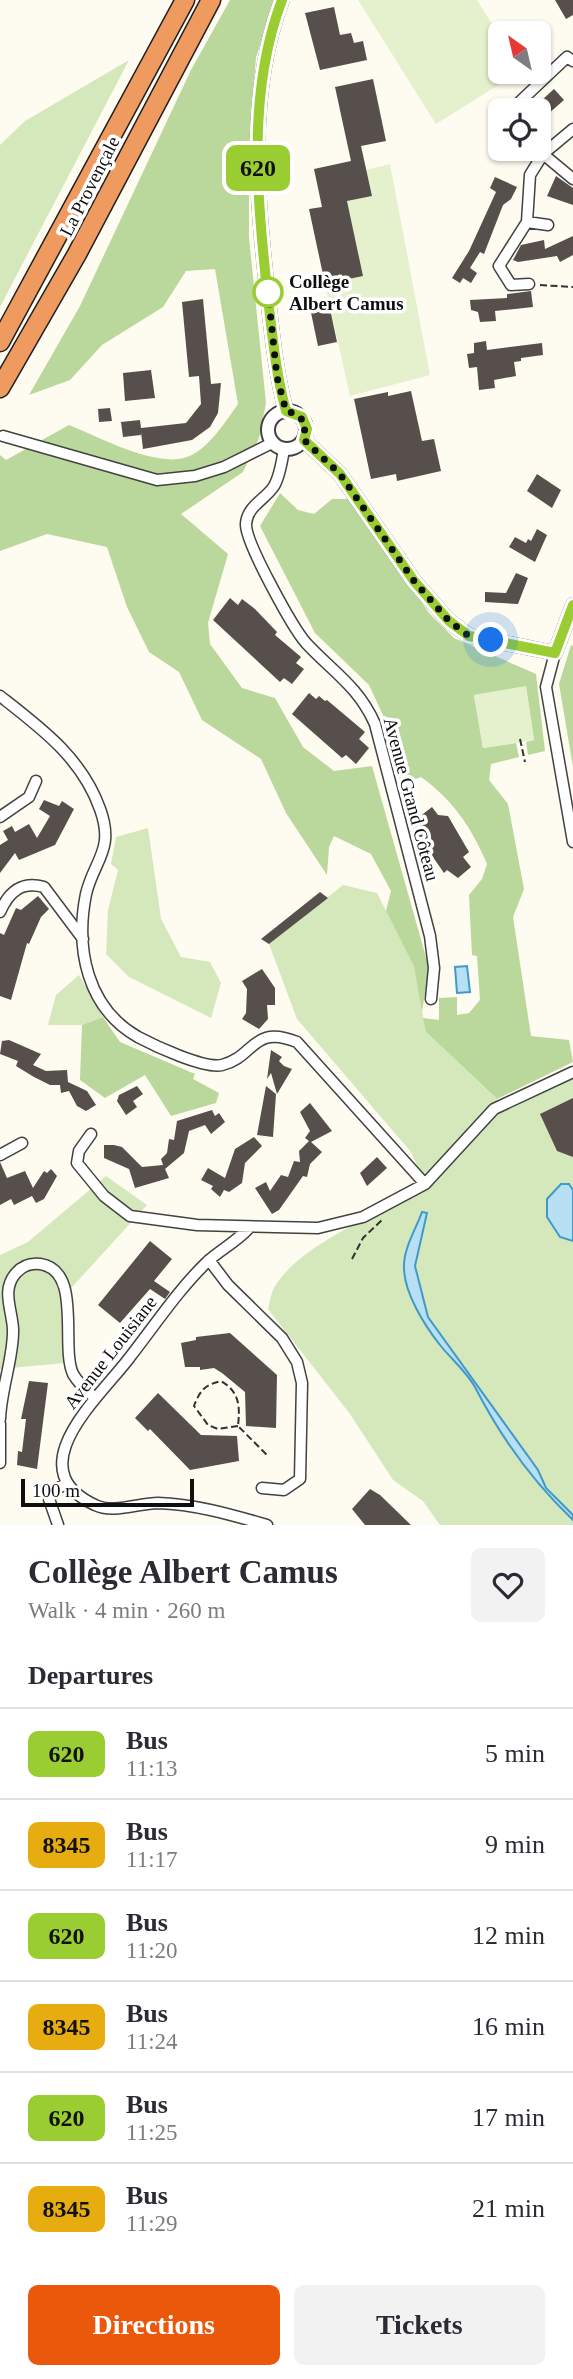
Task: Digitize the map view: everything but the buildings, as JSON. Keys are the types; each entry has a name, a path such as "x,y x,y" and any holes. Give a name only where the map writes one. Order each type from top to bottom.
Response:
{"highway":[{"name":"La Provençale","path":"0,342 185,0"},
{"name":"La Provençale","path":"0,388 77,254 211,0"}],"street":[{"path":"282,0 270,32 264,62 258,176 273,351 286,411"},
{"path":"524,98 567,57 573,61"},
{"path":"551,148 573,129"},
{"path":"529,284 511,285 499,266 527,222 530,175 539,161"},
{"path":"550,161 573,179"},
{"path":"527,222 548,225"},
{"path":"286,411 302,417 307,429 304,440 296,447 284,449 272,443 267,429 269,422 279,412 286,411"},
{"path":"3,436 157,480 195,476 224,467 272,443"},
{"path":"304,440 340,474 414,581 449,621 469,636 555,653"},
{"name":"Avenue Grand Côteau","path":"284,449 274,486 250,512 246,531 253,549 305,641 350,682 367,706 375,724 430,936 434,968 432,999"},
{"path":"573,605 546,687 573,842"},
{"path":"0,696 46,731 79,767 101,810 106,848 86,893 83,939 87,978 102,1007 115,1023 140,1038 210,1066 225,1065 255,1041 280,1035 297,1042 425,1184"},
{"path":"0,817 29,797 36,781"},
{"path":"0,912 7,897 18,887 31,884 44,887 83,939"},
{"path":"91,1133 79,1151 77,1163 104,1196 130,1216 248,1228 318,1228 363,1217 425,1184 494,1109 573,1072"},
{"path":"0,1155 22,1143"},
{"name":"Avenue Louisiane","path":"66,1484 62,1470 64,1450 71,1430 94,1398 209,1260 248,1228"},
{"path":"209,1260 228,1284 282,1338 297,1362 302,1384 300,1479 284,1490 262,1488"},
{"path":"0,1462 1,1390 13,1329 7,1290 15,1274 24,1266 36,1263 50,1266 60,1276 68,1299 70,1360 74,1374 94,1398"},
{"path":"58,1525 49,1499 54,1490 66,1484 98,1507 158,1503 220,1512 267,1525"}],"path":[{"path":"529,284 573,287"},
{"path":"520,739 525,762"},
{"path":"352,1259 363,1238 385,1218"},
{"path":"221,1381 230,1387 240,1406 238,1426 218,1430 199,1416 194,1405 207,1385 221,1381"},
{"path":"238,1426 268,1455"}],"green space":[{"path":"230,0 276,0 256,57 249,147 249,238 266,403 259,438 243,472 181,514 228,554 208,623 210,644 242,688 275,698 303,747 334,771 372,766 429,968 422,1012 414,967 386,911 391,891 371,854 334,836 329,847 327,875 286,813 261,759 202,720 179,672 149,652 127,607 107,547 47,534 0,551 0,455 6,460 69,425 141,454 157,458 184,458 208,443 238,404 215,269 186,271 163,307 102,345 70,380 29,395 80,306 191,70"},
{"path":"358,0 477,0 490,21 488,84 500,84 436,124"},
{"path":"129,60 0,307 0,145 25,121"},
{"path":"390,164 430,375 350,396 325,284 363,276 347,201 372,196 366,170"},
{"path":"280,493 298,510 314,514 332,499 352,499 429,613 454,638 536,674 545,751 528,755 526,742 534,740 526,687 474,695 483,748 516,743 519,757 491,764 489,780 508,804 524,889 513,917 531,1036 569,1040 573,1062 497,1099 426,1032 423,1018 439,1020 439,998 457,997 457,1015 469,1013 480,1000 477,956 472,955 469,895 482,879 487,864 468,827 443,795 421,777 401,784 387,724 369,685 315,633 260,526"},
{"path":"571,645 573,646 573,767 559,684"},
{"path":"526,686 534,740 483,748 474,695"},
{"path":"148,828 161,919 181,957 210,962 221,983 211,1018 129,977 106,954 108,910 118,870 111,864 116,837"},
{"path":"343,885 377,893 414,967 426,1032 506,1108 573,1076 573,1525 440,1525 423,1501 393,1480 350,1414 268,1309 274,1288 302,1257 343,1230 427,1189 411,1152 297,1019 269,944"},
{"path":"79,975 103,1017 82,1025 48,1025 56,995"},
{"path":"103,1017 120,1042 195,1074 193,1079 219,1093 216,1103 171,1116 145,1075 105,1098 80,1080 82,1025"},
{"path":"106,1176 147,1205 63,1297 65,1363 0,1369 0,1255 28,1242"}],"water":[{"path":"467,966 470,992 457,993 455,967"},
{"path":"561,1184 569,1184 573,1190 573,1241 560,1237 547,1217 547,1199"},
{"path":"422,1212 427,1213 415,1266 428,1317 538,1470 546,1488 573,1515 573,1520 544,1490 518,1457 471,1381 440,1345 416,1309 405,1278 404,1261"}],"bus line":[{"name":"620","path":"282,0 270,32 264,62 258,176 273,351 286,411 292,411 302,417 307,429 304,440 322,454 340,474 414,581 449,621 469,636 555,653 573,605"}],"place":[{"name":"Collège Albert Camus","path":"268,292"}],"route":[{"path":"268,292 277,377 286,411 292,411 302,417 305,423 307,429 304,440 322,454 340,474 414,581 449,621 469,636 491,640"}]}
